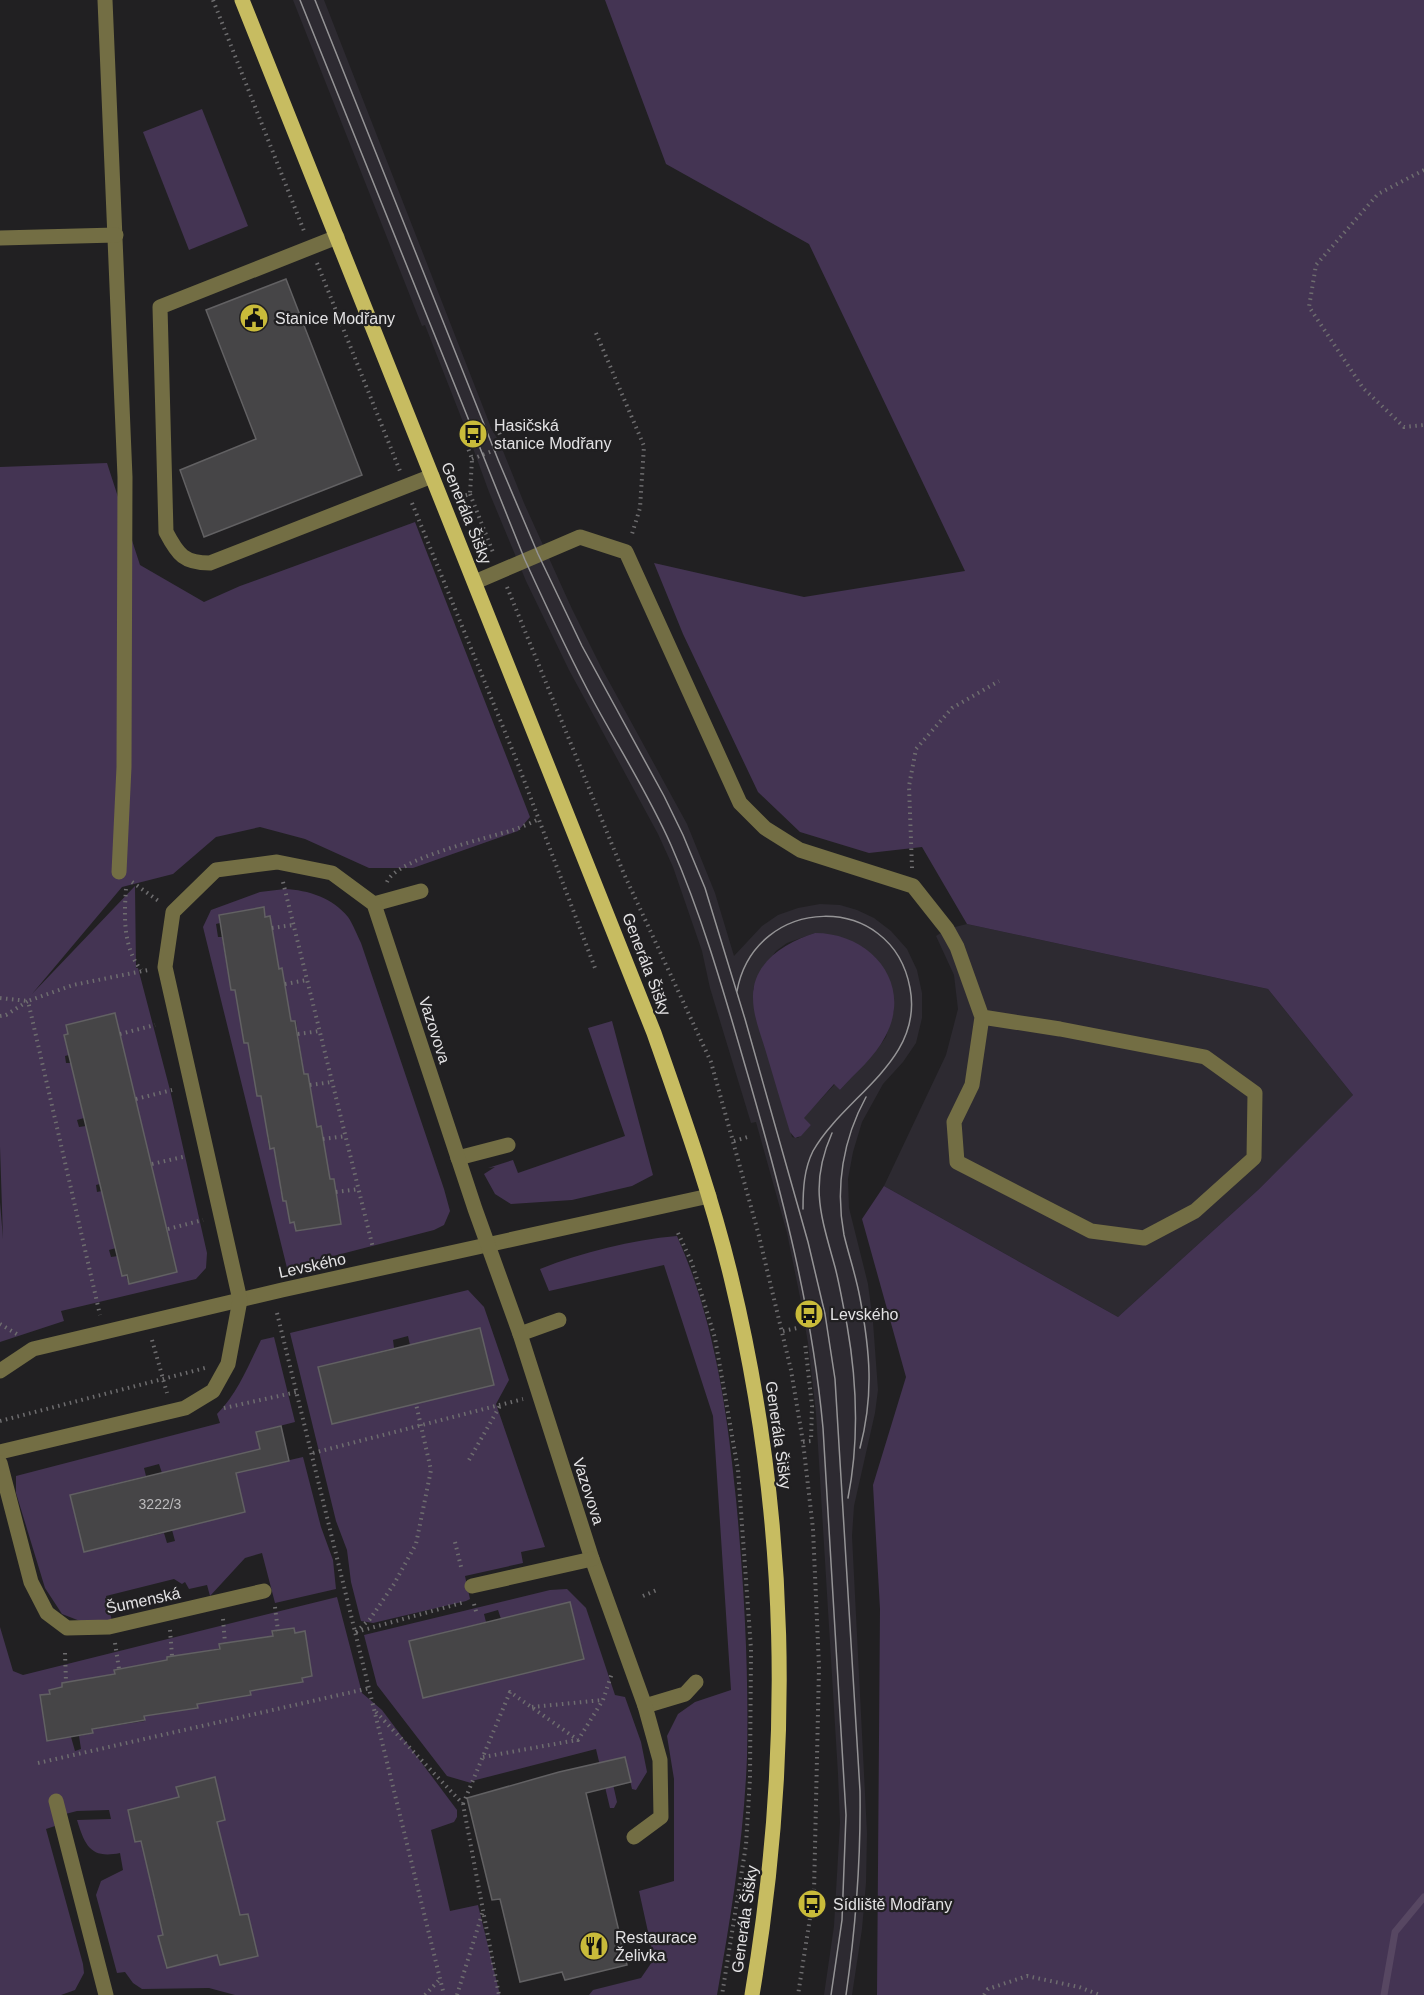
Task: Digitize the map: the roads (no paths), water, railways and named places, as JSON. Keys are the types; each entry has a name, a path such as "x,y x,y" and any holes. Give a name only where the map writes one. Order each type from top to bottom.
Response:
{"main road":[{"name":"Generála Šišky","path":"242,0 654,1033 709,1196 731,1276 756,1400 766,1464 776,1569 780,1688 776,1805 766,1901 752,1995"}],"street":[{"path":"105,0 125,477 124,767 119,872"},
{"path":"0,238 116,235"},
{"path":"337,237 160,307 166,532 176,551 193,563 210,563 432,476"},
{"path":"475,582 580,537 626,552 740,803 765,828 800,850 913,886 947,929 957,947 982,1017 972,1085 954,1122 957,1162 1091,1231 1143,1238 1195,1211 1254,1158 1255,1093 1205,1057 1060,1029 982,1017"},
{"path":"0,1452 185,1408 213,1391 228,1364 240,1300 165,968 173,912 216,870 277,862 332,873 376,903 421,891"},
{"name":"Vazovova","path":"376,903 458,1158 520,1334 592,1559 622,1644 636,1676 660,1760 661,1817 634,1837"},
{"path":"458,1158 508,1144"},
{"name":"Levského","path":"0,1371 33,1349 240,1300 709,1196"},
{"path":"520,1334 559,1320"},
{"name":"Šumenská","path":"0,1463 31,1582 47,1613 67,1628 109,1627 264,1591"},
{"path":"472,1586 592,1559"},
{"path":"645,1706 685,1694 696,1682"},
{"path":"56,1801 106,1995"}],"waterway":[{"path":"1384,1995 1395,1932 1424,1897"}],"tram line":[{"path":"300,0 525,560 558,632 653,808 683,873 723,990 773,1165 803,1295 823,1428 846,1815 842,1920 831,1995"},
{"path":"315,0 499,462 538,554 582,646 664,796 705,888 745,1019 808,1242 825,1314 835,1379 860,1791 857,1893 846,1995"},
{"path":"737,991 749,959 769,936 795,922 824,916 852,920 878,933 898,956 910,988 911,1014 905,1037 894,1057 827,1131 813,1151 805,1179 803,1209"},
{"path":"860,1448 869,1391 868,1355 858,1290 844,1235 840,1199 847,1146 866,1097"},
{"path":"832,1133 825,1152 819,1185 822,1216 840,1289 853,1368 855,1434 848,1498"}],"place":[{"name":"Stanice Modřany","path":"254,318"},
{"name":"Hasičská stanice Modřany","path":"473,434"},
{"name":"Levského","path":"809,1314"},
{"name":"Sídliště Modřany","path":"812,1904"},
{"name":"Restaurace Želivka","path":"594,1946"}]}
